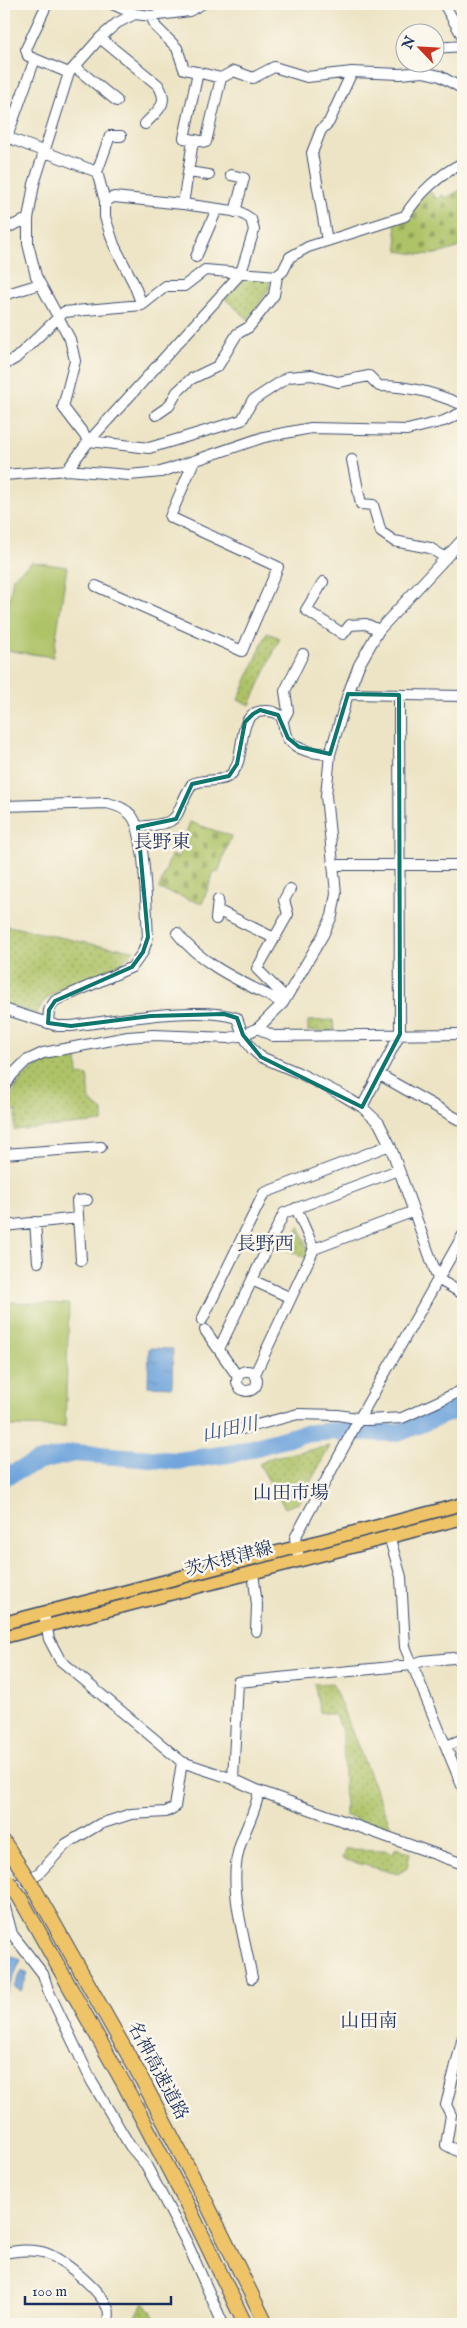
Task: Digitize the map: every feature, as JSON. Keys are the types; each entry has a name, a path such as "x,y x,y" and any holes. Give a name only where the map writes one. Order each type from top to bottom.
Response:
{"highway":[{"name":"名神高速道路","path":"4,1842 35,1890 139,2074 204,2198 266,2324"},
{"name":"名神高速道路","path":"5,1883 20,1898 124,2084 189,2208 245,2324"}],"main road":[{"name":"茨木摂津線","path":"4,1637 253,1572 298,1553 463,1504"},
{"name":"茨木摂津線","path":"4,1623 298,1553 389,1536 463,1518"}],"street":[{"path":"47,4 26,49 28,56 72,70 117,101"},
{"path":"112,4 135,14 151,16 190,11 202,4"},
{"path":"444,4 463,37"},
{"path":"135,14 117,23 100,38 72,70 34,184 28,219 28,244 36,276 70,339 75,360 63,407 89,441 149,448 242,420 252,401 288,377 312,375 338,382 369,376 379,386 405,386 437,394 463,405"},
{"path":"151,16 156,26 177,48 184,69 221,78 234,71 252,78 274,67 308,77 352,72 400,74 423,72 440,76 463,89"},
{"path":"100,38 158,85 164,94 163,105 145,124"},
{"path":"444,47 463,46"},
{"path":"35,59 5,136 97,172"},
{"path":"198,72 184,138 193,141 206,142 221,78"},
{"path":"327,241 312,153 321,130 330,122 352,72"},
{"path":"121,136 110,136 97,172 104,201 105,216 114,246 142,304"},
{"path":"183,204 193,141"},
{"path":"156,415 169,406 177,392 191,379 218,366 236,334 249,327 274,295 278,276 283,271 290,257 308,247 405,216 415,200 447,172 463,163"},
{"path":"188,172 209,175"},
{"path":"231,175 244,178 235,212"},
{"path":"67,470 89,441 241,274 254,230 251,219 235,212 183,204 114,197 104,201"},
{"path":"196,258 217,209"},
{"path":"4,229 28,219"},
{"path":"4,365 16,358 64,312 142,304 166,286 184,286 206,270 278,276"},
{"path":"4,295 40,284"},
{"path":"4,475 67,470 129,475 161,472 264,437 311,428 407,430 444,421 463,412"},
{"path":"352,460 361,504 374,505 381,532 394,541 430,548 446,558"},
{"path":"96,586 242,651 278,567 170,517 194,461"},
{"path":"4,1088 12,1075 26,1061 44,1054 128,1037 154,1035 229,1038 243,1035 258,1028 284,1001 323,935 332,916 336,893 326,796 330,754 359,665 379,630 463,538"},
{"path":"323,582 306,610 343,634 350,625 366,624 379,630"},
{"path":"283,720 288,712 285,691 303,654"},
{"path":"348,694 463,696"},
{"path":"362,1107 400,1034 399,695"},
{"path":"138,828 165,824 176,819 192,784 201,780 218,780 229,776 237,764 245,722 252,714 260,710 272,712 283,720 288,738 299,747 310,752 330,754"},
{"path":"4,806 107,802 120,807 132,816 141,838 148,937 144,952 132,967 55,1001 49,1010 48,1023"},
{"path":"333,865 463,865"},
{"path":"284,1001 257,969 288,914 284,900 290,889"},
{"path":"217,910 274,938"},
{"path":"177,933 184,943 218,968 284,1001"},
{"path":"4,1009 58,1026 151,1016 224,1014 237,1018 243,1035 252,1049 261,1057 299,1073 362,1107 379,1123 390,1145 412,1212 438,1279 463,1294"},
{"path":"258,1028 273,1036 463,1034"},
{"path":"380,1075 463,1122"},
{"path":"390,1145 264,1193 203,1325 238,1377 239,1386 247,1391 254,1389 257,1384 255,1374 314,1249 412,1212"},
{"path":"4,1154 101,1147"},
{"path":"219,1349 284,1213 398,1170"},
{"path":"81,1260 77,1201 88,1200"},
{"path":"296,1208 314,1249"},
{"path":"4,1226 78,1218"},
{"path":"35,1222 38,1262"},
{"path":"298,1553 295,1538 346,1442 463,1235"},
{"path":"252,1280 291,1298"},
{"path":"238,1377 246,1371 255,1374"},
{"path":"238,1430 298,1414 338,1415 359,1419 385,1420 402,1418 463,1390"},
{"path":"389,1536 401,1577 405,1647 463,1788"},
{"path":"253,1572 257,1605 256,1631"},
{"path":"43,1613 46,1626 60,1660 182,1762 234,1778 259,1791 463,1863"},
{"path":"234,1778 238,1682 412,1665 422,1661 463,1657"},
{"path":"446,1746 463,1739"},
{"path":"5,1883 39,1873 66,1844 100,1824 131,1814 166,1812 175,1806 182,1762"},
{"path":"252,1978 234,1882 238,1852 256,1809 259,1791"},
{"path":"4,1904 12,1934 43,1974 48,1990 92,2082 130,2146 146,2165 187,2243 223,2324"},
{"path":"463,2038 446,2105 451,2115 446,2145 463,2154"},
{"path":"4,2253 27,2250 44,2253 61,2260 99,2294 109,2311 108,2324"}],"highlighted area":[{"path":"348,694 399,695 400,1034 362,1107 261,1057 243,1035 237,1018 224,1014 151,1016 71,1026 48,1023 49,1010 55,1001 132,967 143,952 148,937 138,827 176,819 192,784 229,776 237,764 245,722 253,714 260,710 278,715 288,738 299,747 330,754"}],"green space":[{"path":"462,189 463,245 446,252 431,254 398,251 395,223 429,190 437,199 443,195 446,198"},
{"path":"244,278 266,278 270,282 269,289 248,319 225,299"},
{"path":"32,562 67,567 53,657 4,650 4,636 13,577"},
{"path":"267,633 280,638 250,705 238,700"},
{"path":"190,822 231,836 218,873 214,872 202,904 159,889 171,855 178,857"},
{"path":"4,925 96,945 134,950 122,963 53,994 43,1002 37,1014 4,1004"},
{"path":"333,1020 334,1031 308,1031 308,1021"},
{"path":"77,1056 78,1075 88,1076 90,1101 103,1111 103,1122 14,1130 17,1111 7,1110 12,1096 24,1077 51,1062"},
{"path":"299,1226 308,1249 306,1258 288,1250"},
{"path":"4,1302 69,1304 65,1427 4,1426"},
{"path":"330,1446 299,1503 285,1508 259,1464 273,1457"},
{"path":"241,1567 175,1587 76,1611"},
{"path":"332,1683 394,1834 345,1815 343,1733 335,1715 320,1712 314,1684"},
{"path":"396,1847 410,1853 407,1868 398,1874 342,1859 345,1849 385,1850 393,1853"},
{"path":"144,2302 159,2324 131,2324"}],"water":[{"path":"149,1348 173,1349 172,1387 148,1386"},
{"path":"8,1954 21,1960 6,1993 4,1992 4,1963"},
{"path":"22,1971 28,1974 21,1991 14,1987"}],"waterway":[{"name":"山田川","path":"4,1477 37,1462 74,1453 177,1461 235,1453 302,1434 334,1431 398,1433 463,1407"}],"district":[{"name":"長野東","path":"162,843"},
{"name":"長野西","path":"265,1245"},
{"name":"山田市場","path":"291,1494"},
{"name":"山田南","path":"369,2022"}]}
